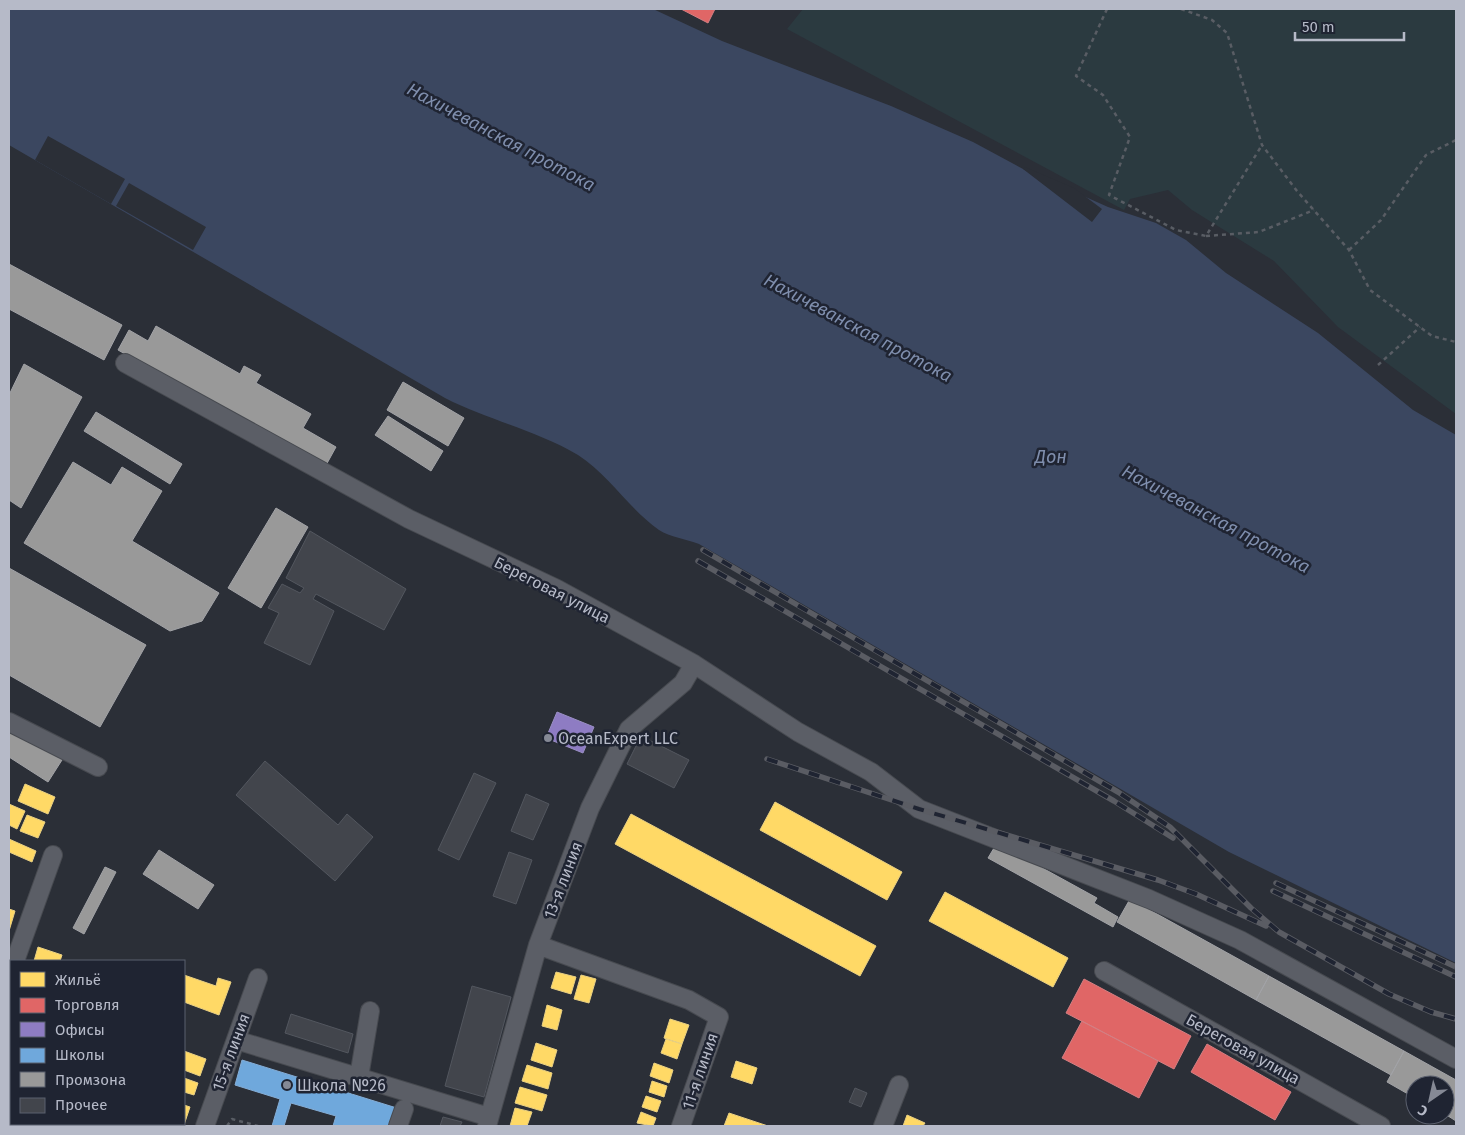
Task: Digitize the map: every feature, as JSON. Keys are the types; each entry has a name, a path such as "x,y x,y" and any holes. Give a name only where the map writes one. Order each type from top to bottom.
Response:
{"street":[{"name":"Береговая улица","path":"125,363 409,519 557,590 694,664 798,732 871,772 919,809 1149,899 1240,940 1390,1021 1456,1060"},
{"name":"13-я линия","path":"488,1122 538,945 590,808 629,729 683,683 694,664"},
{"path":"9,722 98,767"},
{"path":"15,960 53,855"},
{"name":"11-я линия","path":"538,945 689,1000 719,1017 681,1126"},
{"name":"Береговая улица","path":"1104,971 1381,1126"},
{"name":"15-я линия","path":"205,1126 258,978"},
{"path":"359,1077 370,1011"},
{"path":"236,1040 359,1077 488,1122"},
{"path":"883,1126 899,1085"},
{"path":"398,1126 404,1109"}],"path":[{"path":"1107,9 1076,76 1103,95 1130,137 1109,195 1176,230 1206,236 1259,232 1314,210"},
{"path":"1181,9 1212,20 1227,33 1262,145 1349,250 1370,290 1432,336 1456,342"},
{"path":"1349,250 1381,220 1426,155 1456,140"},
{"path":"1206,236 1262,145"},
{"path":"1378,366 1420,327"},
{"path":"227,1126 230,1119 258,1126"}],"shaded area":[{"path":"803,9 1456,9 1456,414 1338,327 1274,261 1192,210 1168,190 1130,199 1124,210 787,29"}],"water":[{"name":"Дон","path":"9,9 653,9 722,41 891,106 973,142 1023,169 1108,207 1156,223 1186,240 1226,273 1318,333 1413,410 1456,435 1456,963 1229,852 699,544 659,530 648,522 600,472 578,455 546,439 445,398 9,145"}],"pier":[{"path":"48,136 125,179 111,204 35,160"},
{"path":"1025,167 1074,188 1102,209 1092,222 1023,169"},
{"path":"129,183 206,227 193,250 116,206"}],"building: Жильё":[{"path":"25,784 55,797 48,814 18,801"},
{"path":"775,802 902,872 887,900 760,830"},
{"path":"9,804 25,811 17,829 9,825"},
{"path":"631,814 876,946 860,976 615,844"},
{"path":"27,815 45,822 38,838 20,831"},
{"path":"9,839 36,851 32,862 9,852"},
{"path":"945,892 1068,958 1053,987 929,921"},
{"path":"9,909 15,911 9,931"},
{"path":"38,947 62,955 60,960 34,960"},
{"path":"556,972 576,977 571,994 551,988"},
{"path":"185,975 216,986 218,978 231,982 219,1015 185,1002"},
{"path":"581,975 596,979 589,1003 574,999"},
{"path":"547,1005 562,1010 557,1030 542,1026"},
{"path":"670,1019 689,1025 682,1044 664,1038"},
{"path":"666,1039 682,1044 677,1059 661,1053"},
{"path":"536,1043 557,1050 552,1067 531,1060"},
{"path":"185,1051 206,1059 200,1076 185,1070"},
{"path":"736,1061 757,1068 752,1084 731,1077"},
{"path":"654,1063 673,1070 669,1083 650,1076"},
{"path":"527,1065 552,1073 548,1089 522,1081"},
{"path":"185,1078 198,1083 194,1095 185,1092"},
{"path":"652,1081 667,1086 664,1097 649,1092"},
{"path":"520,1087 547,1095 542,1111 515,1103"},
{"path":"646,1096 661,1101 657,1112 642,1107"},
{"path":"185,1105 190,1107 185,1122"},
{"path":"515,1108 532,1112 527,1126 510,1126"},
{"path":"641,1112 656,1118 653,1126 637,1123"},
{"path":"729,1113 768,1126 724,1126"},
{"path":"907,1115 925,1123 923,1126 903,1126"}],"building: Торговля":[{"path":"681,9 715,9 708,23"},
{"path":"1084,979 1191,1036 1174,1069 1066,1013"},
{"path":"1082,1021 1158,1061 1139,1098 1062,1058"},
{"path":"1207,1044 1291,1092 1275,1120 1191,1072"}],"building: Офисы":[{"path":"557,712 594,727 583,753 546,738"}],"building: Школы":[{"path":"242,1060 400,1109 394,1126 333,1126 336,1116 291,1103 284,1126 272,1126 280,1099 235,1085"}],"building: Промзона":[{"path":"9,264 122,325 104,360 9,309"},
{"path":"156,326 240,374 244,366 261,375 256,383 311,414 303,428 336,447 325,467 118,350 129,330 148,341"},
{"path":"24,364 82,397 21,508 9,500 9,395"},
{"path":"403,382 464,418 448,446 387,410"},
{"path":"96,412 182,464 170,484 84,431"},
{"path":"388,416 443,451 431,471 375,435"},
{"path":"73,462 111,485 122,467 162,491 132,541 219,593 202,621 170,631 24,543"},
{"path":"276,508 308,527 261,608 228,588"},
{"path":"9,568 146,645 100,727 9,675"},
{"path":"9,727 62,760 48,782 9,757"},
{"path":"997,843 1097,898 1094,903 1118,917 1113,927 988,858"},
{"path":"159,850 214,885 198,909 143,874"},
{"path":"105,867 116,872 84,934 73,928"},
{"path":"1130,899 1269,976 1256,1000 1117,922"},
{"path":"1269,976 1404,1051 1391,1075 1256,1000"},
{"path":"1404,1051 1447,1075 1405,1075 1405,1092 1387,1082"},
{"path":"1455,1079 1456,1080 1455,1120"}],"building: Прочее":[{"path":"310,531 406,589 384,630 316,594 313,599 334,611 310,665 264,643 279,613 268,608 282,584 300,593 304,588 286,578"},
{"path":"641,736 689,760 674,788 627,764"},
{"path":"265,761 338,825 347,814 373,837 335,881 236,795"},
{"path":"474,773 496,783 459,860 438,850"},
{"path":"526,794 549,804 533,840 511,831"},
{"path":"509,852 532,860 516,904 493,896"},
{"path":"472,986 511,997 484,1097 445,1086"},
{"path":"291,1014 353,1034 348,1053 285,1033"},
{"path":"855,1088 867,1093 861,1107 849,1102"},
{"path":"443,1117 462,1122 460,1126 440,1126"}],"railway":[{"path":"703,550 1118,792 1170,827 1251,908 1279,932 1389,994 1431,1012 1456,1019"},
{"path":"698,561 1114,801 1173,838"},
{"path":"767,759 919,809 1158,880 1196,894 1266,926"},
{"path":"1276,883 1456,967"},
{"path":"1273,891 1456,977"}],"place":[{"name":"OceanExpert LLC","path":"548,738"},
{"name":"Школа №26","path":"287,1085"}],"water label":[{"name":"Нахичеванская протока","path":"501,137"},
{"name":"Нахичеванская протока","path":"858,328"},
{"name":"Нахичеванская протока","path":"1216,519"}]}
